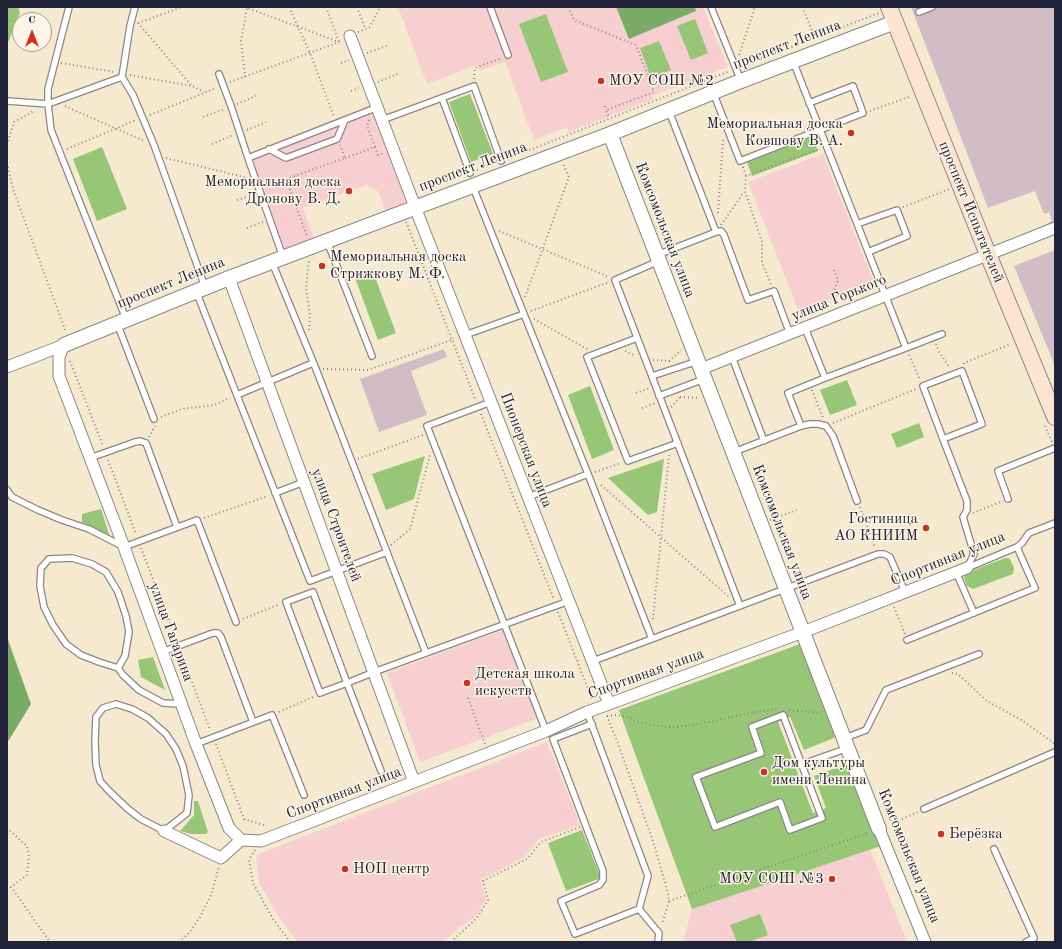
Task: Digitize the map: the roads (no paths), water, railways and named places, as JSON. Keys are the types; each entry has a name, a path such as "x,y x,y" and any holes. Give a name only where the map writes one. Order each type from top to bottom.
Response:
{"main road":[{"name":"проспект Испытателей","path":"884,10 895,22 988,255 1055,417"}],"street":[{"name":"проспект Ленина","path":"64,345 201,289 277,260 310,253 327,241 408,209 471,179 558,153 610,134 713,92 738,72 793,61 895,22"},
{"name":"Пионерская улица","path":"350,36 376,108 382,120 408,209 465,335 593,661 601,709"},
{"name":"Комсомольская улица","path":"610,134 879,829 925,942"},
{"name":"улица Горького","path":"701,370 1051,230"},
{"name":"улица Строителей","path":"229,278 414,782"},
{"path":"7,367 64,345"},
{"name":"улица Гагарина","path":"64,345 59,357 59,376 124,547 180,704 229,828 242,840"},
{"name":"Спортивная улица","path":"242,840 261,841 962,570"},
{"path":"164,831 221,858 242,840"}],"lane":[{"path":"69,7 48,89 51,130 121,321 154,419"},
{"path":"135,7 130,26 122,77 133,95 154,145 237,395 310,581 386,551"},
{"path":"490,7 508,55"},
{"path":"710,7 738,72"},
{"path":"919,12 932,7"},
{"path":"793,61 906,348"},
{"path":"219,74 270,220 277,260 308,350 426,653"},
{"path":"8,101 48,104 122,77"},
{"path":"382,120 474,86 501,161"},
{"path":"713,92 740,161 863,114 853,86 809,103"},
{"path":"442,98 489,226 652,639"},
{"path":"248,158 376,108"},
{"path":"669,110 716,232"},
{"path":"270,149 286,158 337,139 345,120"},
{"path":"857,224 897,210 907,236 868,252"},
{"path":"740,606 615,280 658,258 716,232 721,232 724,235 748,300 774,291 790,334"},
{"path":"327,241 372,356"},
{"path":"465,335 524,314"},
{"path":"804,328 825,378"},
{"path":"801,426 788,393 942,334"},
{"path":"637,338 587,357 628,461 678,443"},
{"path":"732,357 764,441"},
{"path":"237,395 313,362"},
{"path":"652,376 701,370"},
{"path":"660,398 701,370"},
{"path":"943,439 982,424 962,371 923,386 943,439 967,501 967,510 963,517 974,554 962,570 974,613"},
{"path":"491,402 427,426 546,731"},
{"path":"733,452 801,426 810,424 826,426 833,436 857,501"},
{"path":"90,458 135,442 140,441 146,443 177,527"},
{"path":"1008,499 998,471 1055,448"},
{"path":"528,497 588,474"},
{"path":"275,493 304,482"},
{"path":"7,490 12,497 38,510 90,530 124,547 197,520 236,622"},
{"name":"Спортивная улица","path":"962,570 1017,547 1029,533 1055,522"},
{"path":"907,640 1035,588 1017,547"},
{"path":"593,661 878,554 884,554 890,557 905,592"},
{"path":"118,668 125,656 128,632 126,616 118,592 106,572 92,564 72,558 49,559 41,568 40,586 44,607 66,644 81,655 118,668 123,675 139,690 163,703 180,704"},
{"path":"381,771 348,683 313,592 286,602 320,693 348,683 374,672 569,601"},
{"path":"162,652 218,633 253,722"},
{"path":"801,765 846,743 866,730 886,690 979,654"},
{"path":"116,704 132,709 148,718 166,734 176,749 184,766 189,795 186,813 164,831 141,819 128,809 100,781 96,765 94,742 96,717 103,708 116,704"},
{"path":"601,709 592,724 553,739 603,871 603,880 599,885 561,901 575,934 638,908"},
{"path":"196,744 272,715 304,795"},
{"path":"783,715 801,765 822,818 790,830 780,802 715,827 696,777 761,753 752,727 783,715"},
{"path":"592,724 648,876 638,908"},
{"path":"924,809 1055,752"},
{"path":"994,849 1034,938 1026,942"},
{"path":"638,908 659,933 658,942"}],"place":[{"name":"МОУ СОШ №2","path":"601,81"},
{"name":"Мемориальная доска Ковшову В. А.","path":"851,133"},
{"name":"Мемориальная доска Дронову В. Д.","path":"349,191"},
{"name":"Мемориальная доска Стрижкову М. Ф.","path":"322,266"},
{"name":"Гостиница АО КНИИМ","path":"926,528"},
{"name":"Детская школа искусств","path":"467,683"},
{"name":"Дом культуры имени Ленина","path":"764,772"},
{"name":"Берёзка","path":"941,834"},
{"name":"НОП центр","path":"345,869"},
{"name":"МОУ СОШ №3","path":"832,879"}]}
